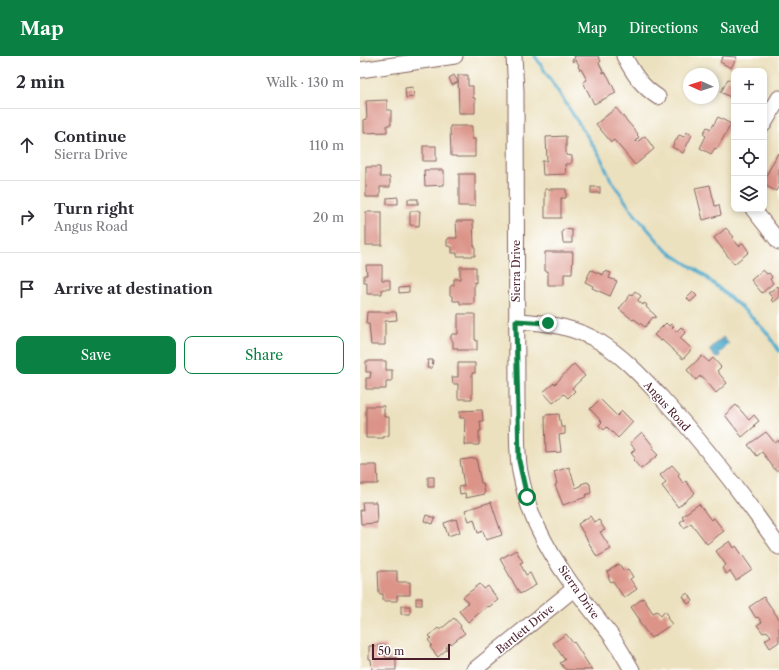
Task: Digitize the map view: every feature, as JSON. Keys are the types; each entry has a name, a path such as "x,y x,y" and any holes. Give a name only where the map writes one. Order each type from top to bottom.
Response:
{"street":[{"path":"360,70 454,56"},
{"name":"Sierra Drive","path":"514,56 516,91 516,321 518,448 520,473 539,530 575,588 610,635 632,670"},
{"path":"624,56 633,73 641,83 658,97"},
{"path":"767,119 779,98"},
{"path":"755,212 779,242"},
{"name":"Angus Road","path":"516,321 548,323 570,329 599,342 618,354 682,421 754,511 779,548"},
{"name":"Bartlett Drive","path":"474,670 575,588"}],"water":[{"path":"723,337 729,344 719,354 720,356 717,359 709,350"}],"building":[{"path":"574,56 598,56 601,61 599,63 602,71 603,73 605,72 609,78 616,93 594,104 583,82 587,80 581,69 580,70 576,60 573,62 572,60 575,58"},
{"path":"723,56 737,57 731,68 720,62"},
{"path":"454,75 458,82 452,85 449,78"},
{"path":"458,75 468,75 468,86 473,86 475,113 459,113"},
{"path":"728,79 731,80 731,97 721,92"},
{"path":"413,87 414,97 406,98 405,88"},
{"path":"387,100 387,110 391,110 391,125 387,125 387,132 364,133 364,120 367,119 366,101"},
{"path":"616,108 638,134 637,135 639,137 635,141 637,142 645,136 654,149 635,165 614,140 611,142 596,124"},
{"path":"718,117 731,124 717,149 715,148 711,154 700,148 706,136 703,134 707,127 711,129"},
{"path":"450,126 472,126 472,139 475,139 475,157 451,156"},
{"path":"687,132 692,135 683,153 672,147 679,135 684,137"},
{"path":"566,136 566,155 572,156 572,162 570,164 565,164 566,174 543,175 542,161 547,161 546,137"},
{"path":"423,146 436,146 436,161 423,161"},
{"path":"778,153 779,185 776,191 767,186 767,174"},
{"path":"366,167 380,167 380,177 390,177 390,187 380,187 380,197 366,197"},
{"path":"424,170 444,170 444,185 425,186"},
{"path":"459,174 475,174 475,206 459,206"},
{"path":"710,185 715,206 719,205 721,215 703,220 695,188"},
{"path":"591,187 600,187 600,193 591,193"},
{"path":"545,189 566,189 566,198 561,198 561,218 545,218"},
{"path":"398,197 398,204 387,204 387,198"},
{"path":"408,199 418,199 418,204 408,204"},
{"path":"410,211 420,211 419,226 410,225"},
{"path":"366,212 382,212 382,245 366,245"},
{"path":"456,221 473,221 475,256 457,256 457,253 452,253 452,247 447,246 447,240 449,238 457,238"},
{"path":"726,228 734,237 732,238 739,246 743,243 749,252 734,264 714,238"},
{"path":"565,229 572,230 572,243 563,243 562,232"},
{"path":"545,252 573,252 572,274 564,274 564,285 548,285 548,271 545,271"},
{"path":"366,265 382,265 382,280 390,280 390,289 382,289 382,294 367,294 367,282 364,282 364,275 367,275"},
{"path":"460,267 476,267 474,304 460,304 460,301 453,301 453,297 450,295 450,287 454,285 454,279 460,279"},
{"path":"591,270 603,275 605,271 611,273 609,278 617,281 610,296 592,288 593,286 585,282"},
{"path":"763,270 767,274 769,273 772,277 770,279 773,283 762,293 751,280"},
{"path":"778,286 779,298 773,302 771,300 773,298 768,293"},
{"path":"409,287 409,292 399,293 399,288"},
{"path":"635,291 641,296 638,301 643,305 644,303 647,305 646,307 656,316 655,318 653,317 645,327 619,309"},
{"path":"693,292 697,296 690,302 687,298"},
{"path":"367,312 396,312 397,320 385,321 385,345 371,345 369,324 366,324"},
{"path":"458,314 475,314 475,340 477,340 477,350 458,350 458,348 453,348 451,336 452,334 458,334"},
{"path":"666,323 669,326 671,324 674,326 672,328 676,332 681,327 686,332 680,338 692,349 683,359 662,340 661,341 654,335"},
{"path":"702,356 709,362 713,358 721,367 717,371 727,383 716,393 703,377 701,378 700,376 696,380 687,370"},
{"path":"428,360 433,360 432,368 427,368"},
{"path":"366,361 386,361 386,370 392,370 392,381 386,381 386,389 366,389 366,378 370,378 371,372 366,372"},
{"path":"458,363 475,363 475,373 472,373 472,399 458,399 458,384 453,384 452,377 458,377"},
{"path":"574,364 585,376 572,388 575,391 568,398 564,394 553,403 543,392 554,383 555,384"},
{"path":"600,399 617,416 622,411 633,422 618,438 607,427 604,430 599,425 602,422 590,409"},
{"path":"736,405 749,420 754,415 759,421 742,437 725,415"},
{"path":"366,406 384,406 384,417 389,417 388,436 384,436 384,438 366,438"},
{"path":"482,410 483,421 480,421 481,431 479,431 479,445 464,445 465,418 460,418 460,411"},
{"path":"559,414 561,427 565,427 565,434 559,435 561,452 546,453 545,415"},
{"path":"642,432 654,447 652,449 658,455 641,469 633,460 635,458 631,453 635,449 630,443"},
{"path":"766,432 775,443 779,440 779,469 776,471 762,452 757,456 748,445"},
{"path":"476,458 481,483 483,483 485,494 466,498 465,493 460,494 459,487 464,486 460,460"},
{"path":"360,465 377,465 378,484 360,484"},
{"path":"672,465 680,474 678,476 683,483 686,481 695,493 678,507 662,486 666,483 660,475"},
{"path":"569,467 576,488 587,482 590,484 591,493 585,495 586,497 563,505 555,485 557,484 554,472"},
{"path":"428,477 434,477 434,487 428,487"},
{"path":"362,502 376,502 377,523 361,524 360,510 363,510"},
{"path":"491,502 502,535 486,540 483,531 478,533 474,519 469,521 465,510"},
{"path":"699,504 711,520 714,518 724,531 707,544 691,523 684,528 680,522 684,519 682,516"},
{"path":"426,515 435,518 433,524 424,521"},
{"path":"590,516 594,522 599,520 605,530 600,532 611,549 597,557 578,524"},
{"path":"456,519 460,532 448,536 444,523"},
{"path":"730,541 734,548 736,546 752,569 736,580 730,571 726,574 722,568 726,565 716,551"},
{"path":"516,550 523,562 520,563 526,575 530,573 536,585 520,594 500,559"},
{"path":"619,564 624,571 628,569 633,577 630,579 637,589 624,598 613,581 611,582 607,572"},
{"path":"378,571 397,571 397,582 410,582 410,595 397,595 397,601 383,601 383,594 379,594"},
{"path":"480,584 484,589 488,586 498,600 468,622 459,611 468,603 463,597"},
{"path":"688,593 693,601 688,604 683,596"},
{"path":"764,597 779,619 779,642 770,648 765,640 771,636 767,631 763,633 757,625 762,622 758,617 756,618 749,607"},
{"path":"416,598 422,598 422,605 416,605"},
{"path":"643,598 653,613 657,611 661,616 665,611 668,615 667,618 672,624 651,638 638,621 640,620 631,607"},
{"path":"401,606 410,606 410,614 401,614"},
{"path":"454,618 465,633 451,644 450,643 446,647 447,649 438,657 430,647 432,645 428,640 431,638 429,636 438,628 440,630"},
{"path":"566,634 573,643 574,642 592,670 566,670 560,663 565,660 553,643"},
{"path":"386,645 386,658 396,657 396,670 372,670 371,659 369,659 369,646"}],"waterway":[{"path":"535,56 600,156 610,178 632,211 666,250 701,273 749,314 768,334 779,351"}],"route":[{"path":"527,497 520,473 518,448 516,321 548,323"}]}
